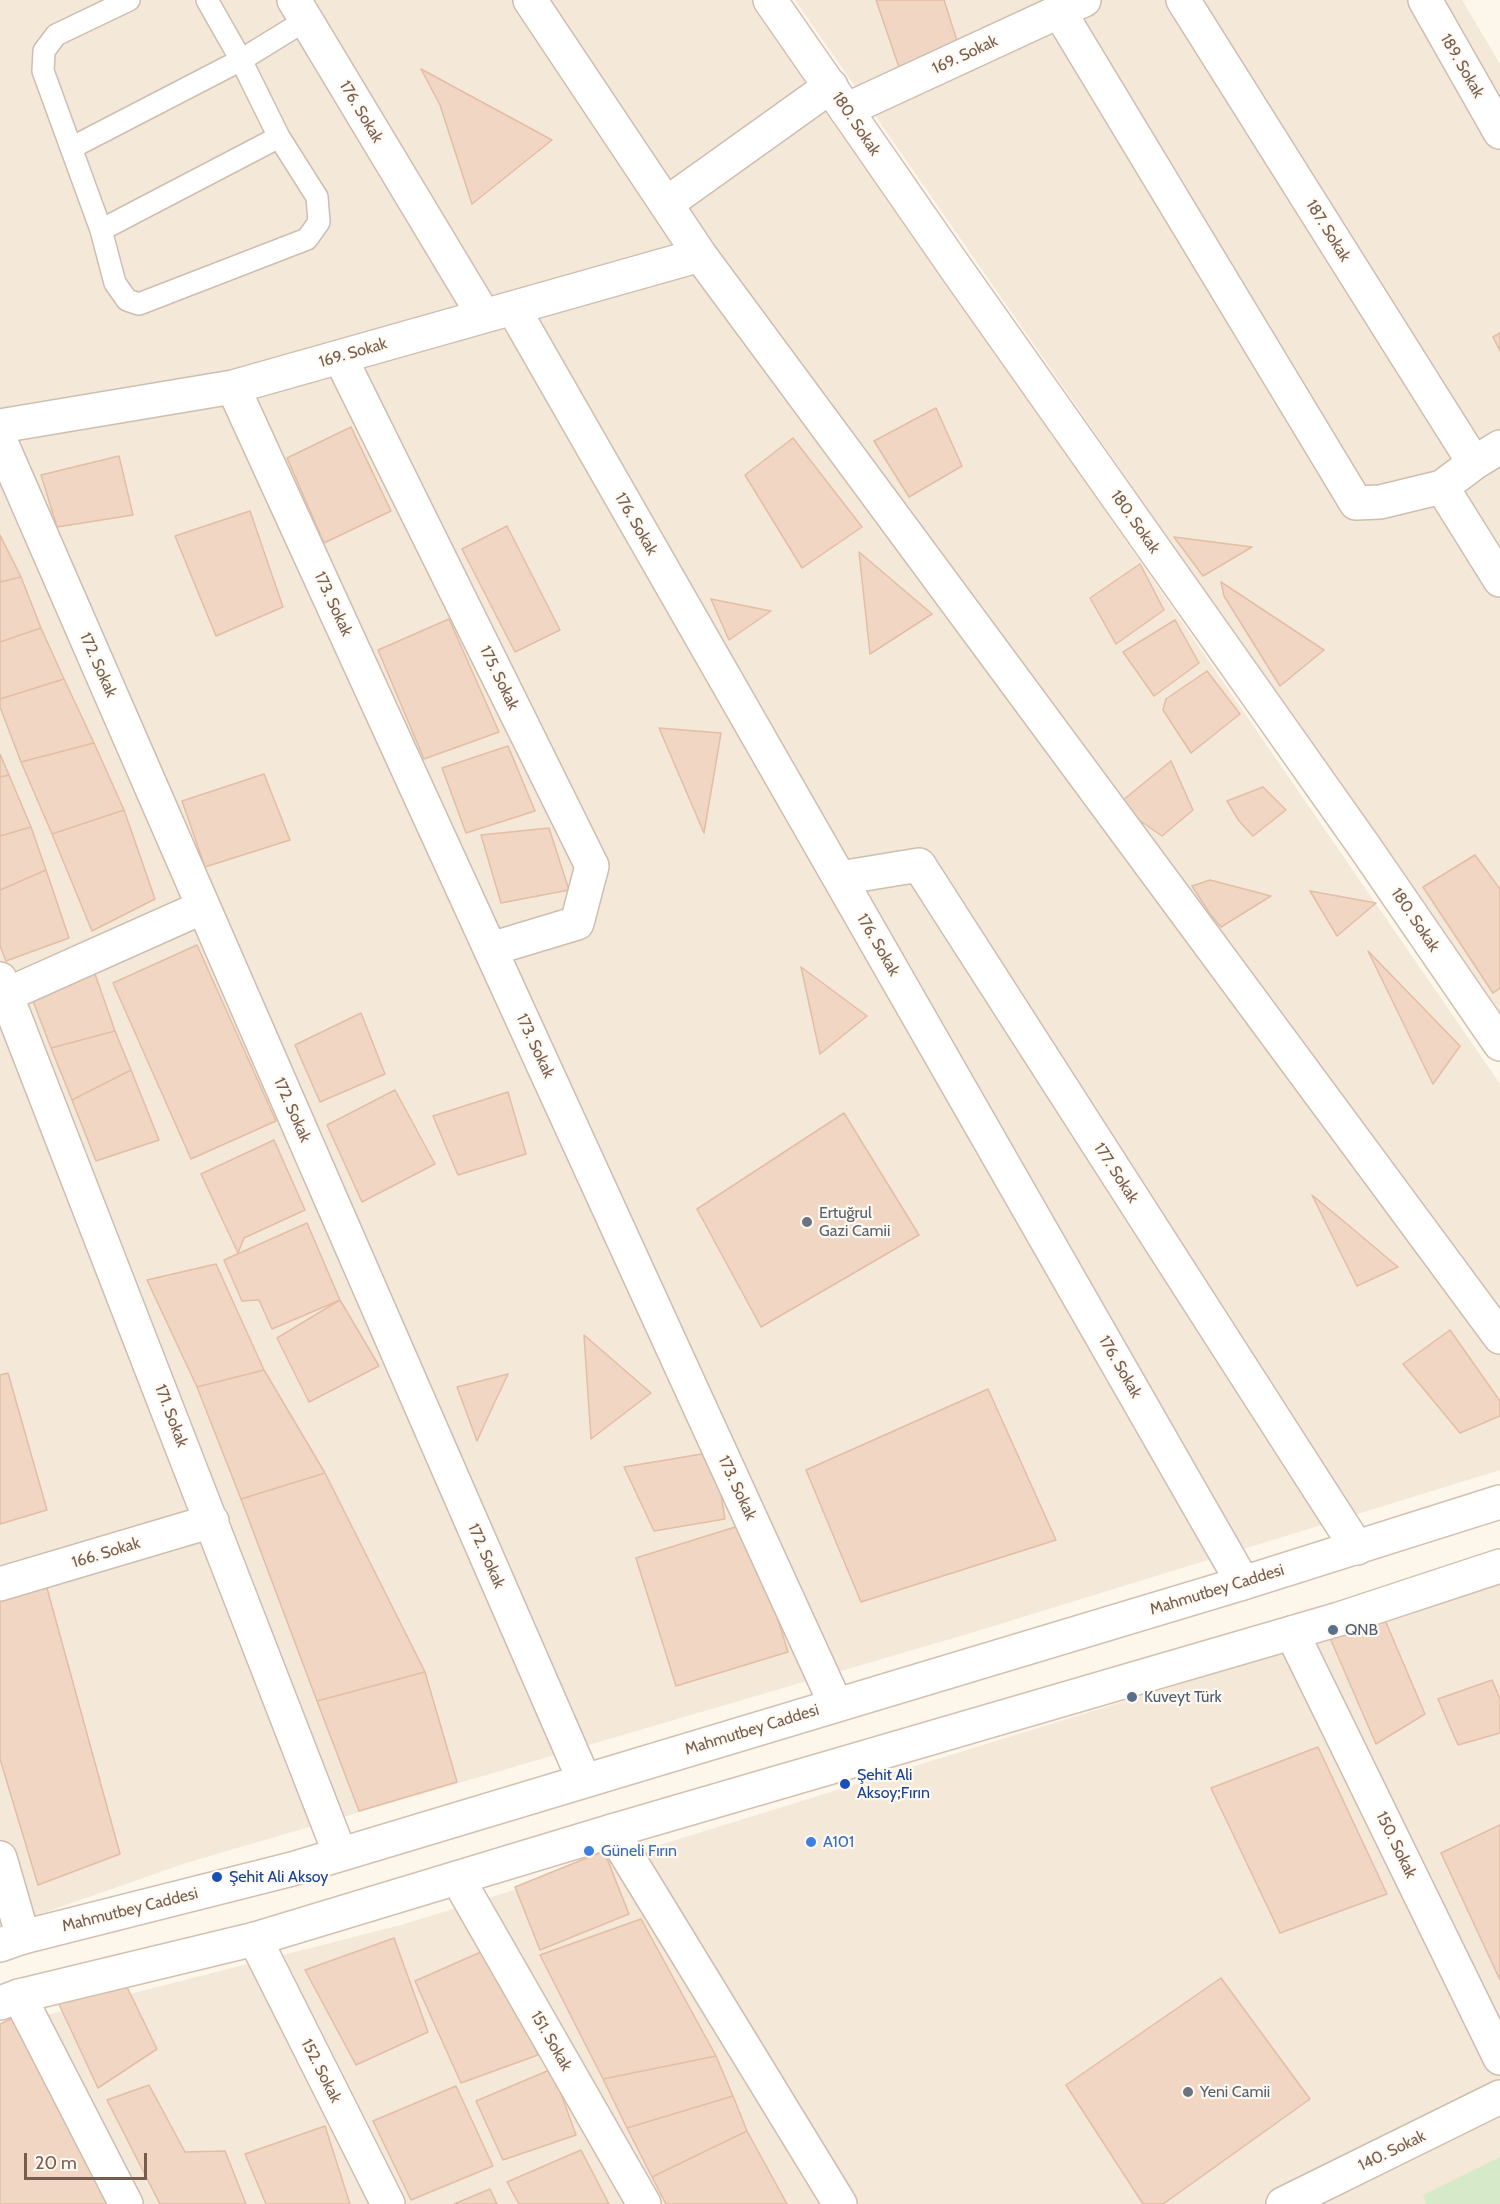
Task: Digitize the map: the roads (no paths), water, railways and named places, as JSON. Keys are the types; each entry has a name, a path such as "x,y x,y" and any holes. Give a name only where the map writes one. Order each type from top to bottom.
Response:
{"street":[{"path":"530,0 700,255 1500,1337"},
{"name":"187. Sokak","path":"1183,0 1487,455"},
{"name":"189. Sokak","path":"1425,0 1500,132"},
{"name":"180. Sokak","path":"775,1 838,98 1358,836 1500,1044"},
{"path":"1072,5 1356,502 1380,502 1442,487 1487,455"},
{"name":"169. Sokak","path":"666,204 838,98 1072,5"},
{"name":"176. Sokak","path":"300,10 498,312 840,878 1243,1583"},
{"name":"169. Sokak","path":"0,426 233,387 700,255"},
{"name":"175. Sokak","path":"339,357 592,866 577,923 490,949"},
{"name":"173. Sokak","path":"233,387 836,1705"},
{"name":"172. Sokak","path":"0,440 584,1780"},
{"path":"1442,487 1500,580"},
{"name":"177. Sokak","path":"840,878 919,865 1357,1548"},
{"path":"3,987 203,907"},
{"name":"171. Sokak","path":"3,987 340,1854"},
{"name":"Mahmutbey Caddesi","path":"12,1941 292,1869 1243,1583 1500,1502"},
{"name":"166. Sokak","path":"0,1584 212,1521"},
{"path":"126,2204 10,2000 255,1939 612,1831 1498,1573"},
{"name":"150. Sokak","path":"1292,1633 1500,2058"},
{"path":"612,1831 840,2204"},
{"path":"0,1858 12,1941"},
{"name":"151. Sokak","path":"458,1878 644,2204"},
{"name":"152. Sokak","path":"255,1939 387,2204"},
{"name":"140. Sokak","path":"1283,2204 1500,2097"}],"lane":[{"path":"129,0 56,35 44,51 43,71 101,230 114,283 126,300 139,304 307,239 319,222 317,197 279,137 241,60 207,0"},
{"path":"71,148 241,60 300,10"},
{"path":"101,230 279,137"}],"place":[{"name":"Ertuğrul Gazi Camii","path":"807,1222"},
{"name":"QNB","path":"1333,1630"},
{"name":"Kuveyt Türk","path":"1132,1697"},
{"name":"Şehit Ali Aksoy;Fırın","path":"845,1784"},
{"name":"A101","path":"811,1842"},
{"name":"Güneli Fırın","path":"589,1851"},
{"name":"Şehit Ali Aksoy","path":"217,1877"},
{"name":"Yeni Camii","path":"1188,2092"}]}
